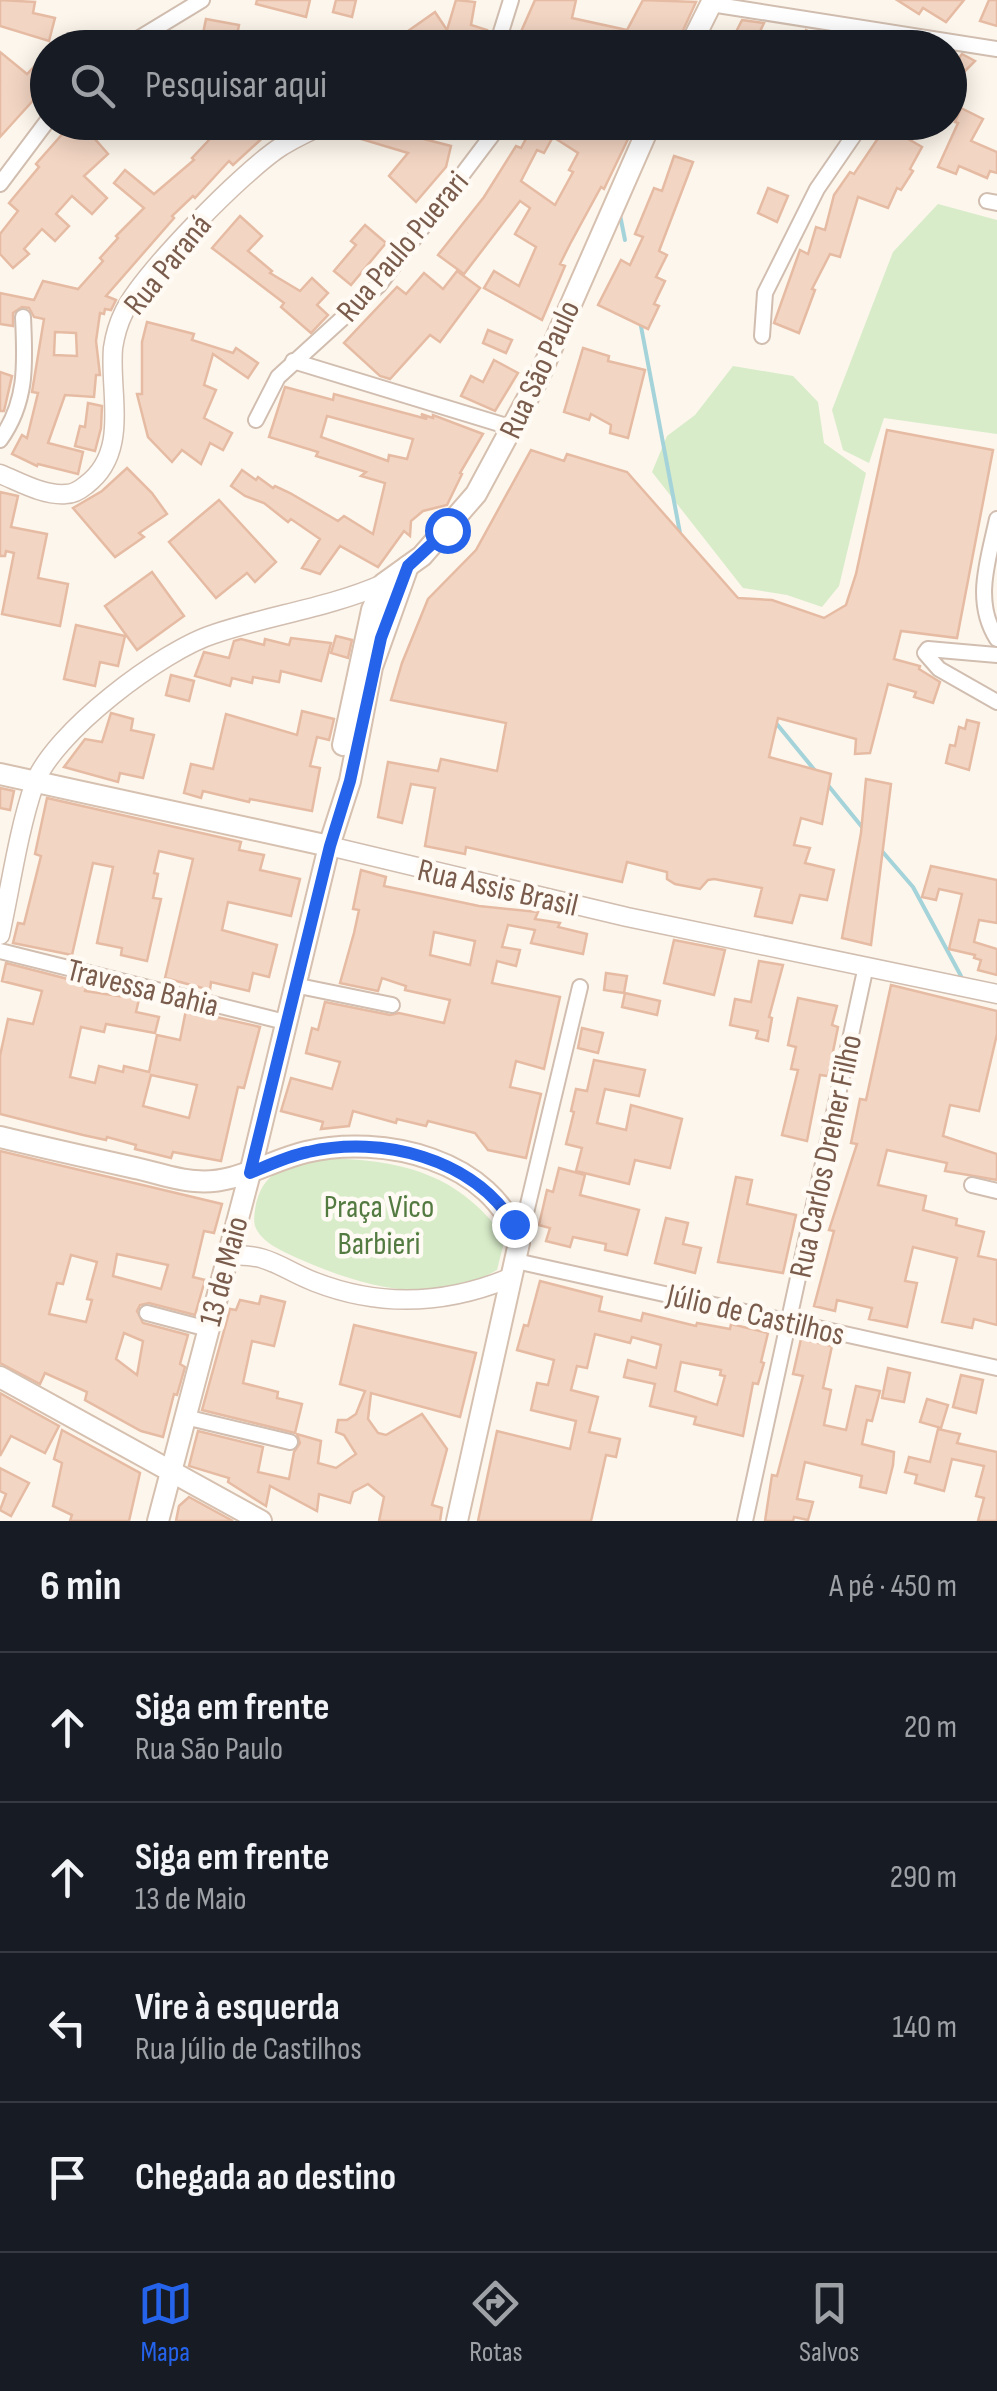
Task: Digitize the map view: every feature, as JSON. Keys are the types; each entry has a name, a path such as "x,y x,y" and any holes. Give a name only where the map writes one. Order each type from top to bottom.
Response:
{"main road":[{"path":"698,30 712,2"},
{"name":"Rua São Paulo","path":"372,593 447,530 476,494 513,428 638,140"},
{"name":"13 de Maio","path":"158,1521 250,1173 330,846 350,781 372,667 408,566"},
{"path":"372,593 382,605 372,648 372,667"},
{"name":"13 de Maio","path":"330,846 330,826 372,593"},
{"name":"Rua Assis Brasil","path":"0,774 330,846"},
{"path":"0,1138 194,1182 227,1196 237,1216"},
{"path":"194,1182 224,1181 291,1156 328,1148 375,1148 453,1168 486,1190 514,1224 516,1260 457,1521"},
{"path":"0,1377 261,1521"}],"street":[{"path":"153,30 202,0"},
{"path":"502,30 512,0"},
{"path":"712,2 860,30"},
{"path":"967,46 997,49"},
{"path":"0,184 33,140"},
{"name":"Rua Paraná","path":"0,474 47,492 64,494 77,492 93,480 112,446 113,352 116,330 126,307 206,214 268,156 297,140"},
{"name":"Rua Paulo Puerari","path":"256,420 278,377 378,285 488,140"},
{"path":"762,336 765,293 817,190 852,140"},
{"path":"0,440 10,426 23,391 23,317"},
{"path":"293,361 513,428"},
{"path":"997,520 984,577 983,602 986,621 997,640"},
{"path":"0,935 35,781 69,733 132,680 210,635 372,593"},
{"path":"997,655 942,648 928,648 925,654 940,668 997,702"},
{"name":"Rua Assis Brasil","path":"330,846 612,914 997,994"},
{"name":"Travessa Bahia","path":"0,951 285,1022"},
{"name":"Rua Carlos Dreher Filho","path":"745,1521 866,966"},
{"path":"294,985 392,1006"},
{"path":"228,1256 268,1258 322,1284 398,1300 456,1296 516,1260 580,987"},
{"path":"972,1185 997,1191"},
{"name":"Júlio de Castilhos","path":"516,1260 997,1368"},
{"path":"148,1312 208,1329"},
{"path":"184,1417 290,1442"}],"green space":[{"path":"938,204 997,220 997,434 884,418 869,463 843,450 832,410 893,252"},
{"path":"733,366 793,376 818,402 824,443 866,473 839,586 822,607 787,595 743,588 652,472 667,436 695,415"},
{"name":"Praça Vico Barbieri","path":"329,1158 406,1168 449,1185 487,1216 505,1238 497,1270 451,1287 404,1290 334,1273 269,1243 254,1221 264,1185 280,1170"}],"building":[{"path":"0,0 35,2 33,13 55,18 52,30 30,30 30,35 0,26"},
{"path":"257,0 310,0 306,17 256,4"},
{"path":"336,0 356,0 352,17 333,12"},
{"path":"456,0 475,2 471,25 487,30 447,30"},
{"path":"535,0 576,0 572,18 627,30 522,30"},
{"path":"643,0 696,2 683,30 627,30"},
{"path":"897,0 964,0 946,22 923,8 919,14"},
{"path":"989,0 997,0 997,26 980,21"},
{"path":"435,12 447,30 409,30"},
{"path":"206,19 239,25 238,30 204,30"},
{"path":"742,20 764,23 761,30 737,30"},
{"path":"0,52 27,74 30,71 30,104 0,137"},
{"path":"967,111 983,119 971,141 997,152 997,173 990,171 987,178 959,166 956,174 938,167 950,140 967,140"},
{"path":"57,140 96,140 108,154 84,176 107,198 92,214 72,196 56,214 69,226 55,241 42,229 24,249 29,254 13,268 0,254 0,234 18,211 9,203 39,167 36,164"},
{"path":"209,140 260,140 233,165 229,161 195,198 172,216 106,296 116,300 111,310 100,313 96,341 100,375 96,375 94,397 65,395 48,443 83,452 78,474 37,466 12,454 22,435 27,438 38,393 32,392 44,319 34,317 29,308 22,307 13,313 13,326 0,324 0,293 34,300 43,281 78,289 103,261 100,258 116,236 144,208 114,183 125,170 154,194","holes":["55,332 76,333 77,356 54,355"]},
{"path":"364,140 428,140 451,146 446,167 416,202 389,176 408,153"},
{"path":"525,140 551,140 544,153 537,150 521,181 555,205 573,172 569,170 578,153 558,140 628,140 560,264 565,266 542,320 484,288 494,271 519,286 536,247 515,234 530,208 520,201 464,274 438,255 484,197 516,146 521,148"},
{"path":"877,140 910,140 922,147 910,169 913,171 901,190 897,188 888,208 858,197 840,257 830,254 812,289 815,290 799,333 774,323 800,250 808,254 816,227 825,230 834,195 850,172 854,174"},
{"path":"674,156 693,162 659,251 667,255 656,277 665,281 648,329 598,305 621,260 630,265 643,237 635,234 654,188 662,191"},
{"path":"768,188 788,196 777,222 758,213"},
{"path":"240,216 262,236 248,251 270,273 300,291 312,278 328,293 317,305 328,315 311,333 281,307 284,303 212,248"},
{"path":"365,225 386,243 351,285 334,271 356,245 351,241"},
{"path":"457,271 480,288 440,342 430,335 390,379 380,376 344,343 397,287 406,294 424,273 443,289"},
{"path":"147,322 194,334 192,340 233,353 236,348 258,363 248,378 213,354 204,385 216,390 204,418 232,433 223,450 210,443 201,464 182,450 172,462 148,437 137,394 142,394 142,342"},
{"path":"488,330 512,340 506,353 483,343"},
{"path":"583,348 609,356 608,361 645,370 628,438 610,433 611,425 591,414 589,420 564,412"},
{"path":"494,360 518,373 495,411 461,396 471,376 483,382"},
{"path":"0,372 12,376 4,411 0,411"},
{"path":"285,387 333,400 334,394 427,419 421,414 433,415 483,434 447,505 423,511 411,521 410,536 404,531 378,567 340,546 320,574 302,568 320,539 231,486 242,470 338,521 344,516 373,534 385,483 361,476 366,472 316,456 318,452 269,437","holes":["327,416 413,439 407,459 389,455 388,461 321,437"]},
{"path":"88,403 102,406 95,451 75,446 80,426 85,427"},
{"path":"887,430 993,450 957,638 901,631 894,659 920,666 940,682 933,703 914,697 916,692 888,684 870,753 855,754 856,739 778,718 769,757 831,774 822,824 801,818 794,845 810,848 805,863 834,870 827,900 800,895 792,923 755,916 762,888 714,879 700,889 675,884 667,879 667,872 627,862 622,882 466,847 465,854 425,846 435,788 411,784 402,823 378,817 388,762 438,771 441,759 497,771 506,723 391,700 428,599 476,550 531,450 564,461 567,454 627,472 738,598 772,600 824,618 846,605"},
{"path":"127,468 167,514 139,533 144,537 115,557 73,508 102,491"},
{"path":"0,492 18,496 11,527 47,534 38,578 68,584 60,626 2,614 14,553 6,551 5,556 0,556"},
{"path":"219,500 276,562 255,582 247,573 216,598 169,542"},
{"path":"152,572 184,616 137,650 105,606"},
{"path":"76,625 125,636 118,666 100,662 95,686 64,679"},
{"path":"336,636 352,640 348,658 331,653"},
{"path":"291,638 331,643 321,681 281,671 279,682 253,677 252,683 232,678 230,686 195,676 204,652 229,658 234,641 264,645 265,639 289,645"},
{"path":"171,675 194,681 189,701 166,695"},
{"path":"302,711 334,719 329,740 317,737 310,766 320,768 312,811 203,791 201,798 184,793 191,764 213,769 226,714 297,735"},
{"path":"111,713 133,719 131,730 154,735 143,778 120,773 118,782 64,767 85,739 102,742"},
{"path":"967,720 979,723 969,770 946,763 950,745 955,746 959,727 965,729"},
{"path":"866,779 891,784 871,945 842,938 861,833"},
{"path":"0,788 14,791 10,810 0,808"},
{"path":"47,798 241,842 239,850 264,855 260,870 300,879 291,916 228,902 222,930 277,945 269,977 253,973 249,991 211,982 210,990 165,978 193,859 159,851 153,898 161,899 147,961 121,955 122,948 97,943 113,867 93,863 72,955 13,943 18,923 24,924 41,856 35,854"},
{"path":"931,866 997,880 997,923 979,920 974,942 997,949 997,975 978,970 981,960 975,955 949,949 962,894 939,889 936,900 922,897"},
{"path":"361,870 386,877 384,886 479,906 538,912 535,919 560,923 558,927 587,934 583,954 531,943 535,930 508,925 502,947 520,950 516,966 497,961 492,983 560,997 544,1069 516,1061 510,1087 541,1094 526,1158 488,1150 475,1133 428,1121 426,1126 397,1119 396,1123 353,1111 349,1126 321,1129 323,1122 281,1111 291,1078 332,1089 340,1062 306,1053 312,1028 318,1030 325,1002 444,1023 450,1000 405,990 406,986 382,978 378,991 340,983 359,910 353,909","holes":["434,932 475,941 470,965 430,955"]},
{"path":"674,940 725,950 714,995 664,983"},
{"path":"759,961 783,965 769,1017 772,1018 768,1041 756,1038 758,1031 730,1025 735,999 751,1002"},
{"path":"6,963 87,984 85,991 139,999 136,1012 159,1017 155,1033 106,1024 104,1032 81,1027 70,1077 95,1083 99,1066 123,1072 124,1066 149,1072 157,1035 180,1040 186,1010 260,1027 244,1088 238,1087 221,1161 173,1152 171,1158 107,1137 106,1140 0,1114 0,1056 8,1019 33,1024 42,991 2,981","holes":["151,1075 197,1085 189,1118 143,1106"]},
{"path":"606,973 627,976 624,993 604,990"},
{"path":"891,985 997,1011 997,1034 979,1111 950,1105 943,1136 997,1154 997,1180 945,1171 947,1163 887,1150 878,1185 926,1196 923,1210 957,1219 956,1225 984,1232 978,1256 997,1260 997,1325 974,1319 972,1328 942,1322 957,1258 913,1247 905,1281 917,1283 907,1327 869,1319 872,1308 837,1300 835,1311 814,1306 834,1231 829,1230 857,1144 851,1143 860,1099 866,1100"},
{"path":"625,993 660,1001 657,1015 622,1007"},
{"path":"798,998 837,1006 832,1025 838,1027 828,1076 820,1075 807,1141 782,1135 798,1070 791,1069 796,1047 788,1045"},
{"path":"582,1028 603,1033 598,1053 578,1048"},
{"path":"594,1060 645,1070 639,1096 605,1089 597,1123 626,1130 631,1105 682,1119 670,1168 635,1160 629,1184 576,1171 582,1148 566,1144 574,1112 571,1111 576,1089 587,1091"},
{"path":"0,1151 222,1204 214,1233 204,1231 193,1277 205,1280 195,1315 149,1303 140,1305 137,1311 143,1323 188,1335 180,1364 185,1367 163,1437 141,1431 85,1400 87,1392 45,1373 40,1384 0,1363","holes":["117,1254 168,1265 161,1289 113,1276","71,1255 97,1262 87,1299 92,1300 86,1322 49,1314 57,1283 63,1284","124,1333 143,1341 137,1375 116,1359"]},
{"path":"559,1168 585,1175 580,1195 639,1210 627,1255 605,1250 606,1244 573,1237 570,1247 546,1241 550,1228 539,1225 547,1190 553,1192"},
{"path":"736,1177 752,1180 747,1204 796,1215 783,1273 718,1262"},
{"path":"666,1218 688,1223 683,1244 701,1248 695,1273 655,1263"},
{"path":"540,1281 602,1297 599,1311 641,1321 643,1313 696,1326 697,1323 730,1329 731,1324 768,1333 761,1362 764,1363 758,1384 753,1383 743,1436 694,1424 696,1417 650,1406 655,1384 624,1377 628,1360 656,1368 661,1345 632,1337 630,1343 595,1334 587,1368 577,1366 571,1390 598,1397 589,1432 620,1439 616,1457 606,1455 591,1521 478,1521 497,1431 570,1449 576,1421 531,1410 537,1383 548,1385 554,1360 517,1350 524,1325 528,1326","holes":["681,1362 721,1370 720,1375 725,1376 717,1405 675,1391"]},
{"path":"261,1296 285,1302 274,1346 252,1341 243,1383 278,1392 277,1398 302,1404 295,1433 202,1410 230,1309 236,1310 240,1300 259,1304"},
{"path":"354,1325 476,1353 460,1417 371,1393 368,1419 378,1433 386,1435 422,1414 447,1449 432,1505 442,1508 440,1521 379,1521 384,1497 368,1484 353,1492 350,1503 319,1494 317,1511 270,1486 266,1506 228,1482 229,1478 189,1466 198,1431 263,1447 258,1472 289,1479 294,1452 300,1443 297,1434 321,1441 318,1463 336,1468 356,1454 344,1435 336,1432 338,1420 356,1414 365,1391 340,1384"},
{"path":"801,1339 832,1346 823,1388 831,1390 824,1425 846,1430 856,1386 880,1391 862,1444 894,1452 893,1465 886,1493 860,1487 862,1476 805,1462 797,1499 813,1502 808,1520 794,1517 793,1521 765,1521 772,1475 777,1476 803,1376 793,1374"},
{"path":"888,1368 910,1373 904,1402 882,1398"},
{"path":"961,1375 983,1380 976,1413 953,1407"},
{"path":"0,1393 59,1426 45,1453 11,1436 0,1456"},
{"path":"927,1399 948,1405 941,1428 920,1422"},
{"path":"938,1429 960,1434 957,1443 997,1452 997,1521 978,1521 984,1498 976,1496 984,1466 952,1459 944,1491 915,1483 917,1475 905,1472 909,1457 930,1462"},
{"path":"62,1430 140,1473 129,1521 70,1521 72,1515 53,1506 62,1463 54,1459"},
{"path":"0,1468 29,1483 11,1516 0,1510 6,1494 0,1491"},
{"path":"189,1497 233,1521 176,1521 179,1506"}],"waterway":[{"path":"620,215 625,240"},
{"path":"640,321 680,533"},
{"path":"776,723 817,773"},
{"path":"827,784 862,827"},
{"path":"881,850 913,887 961,976"}],"route":[{"path":"447,530 408,566 372,667 350,781 285,1022 250,1173 291,1156 328,1148 397,1152 429,1159 470,1178 486,1190 514,1224"}]}
